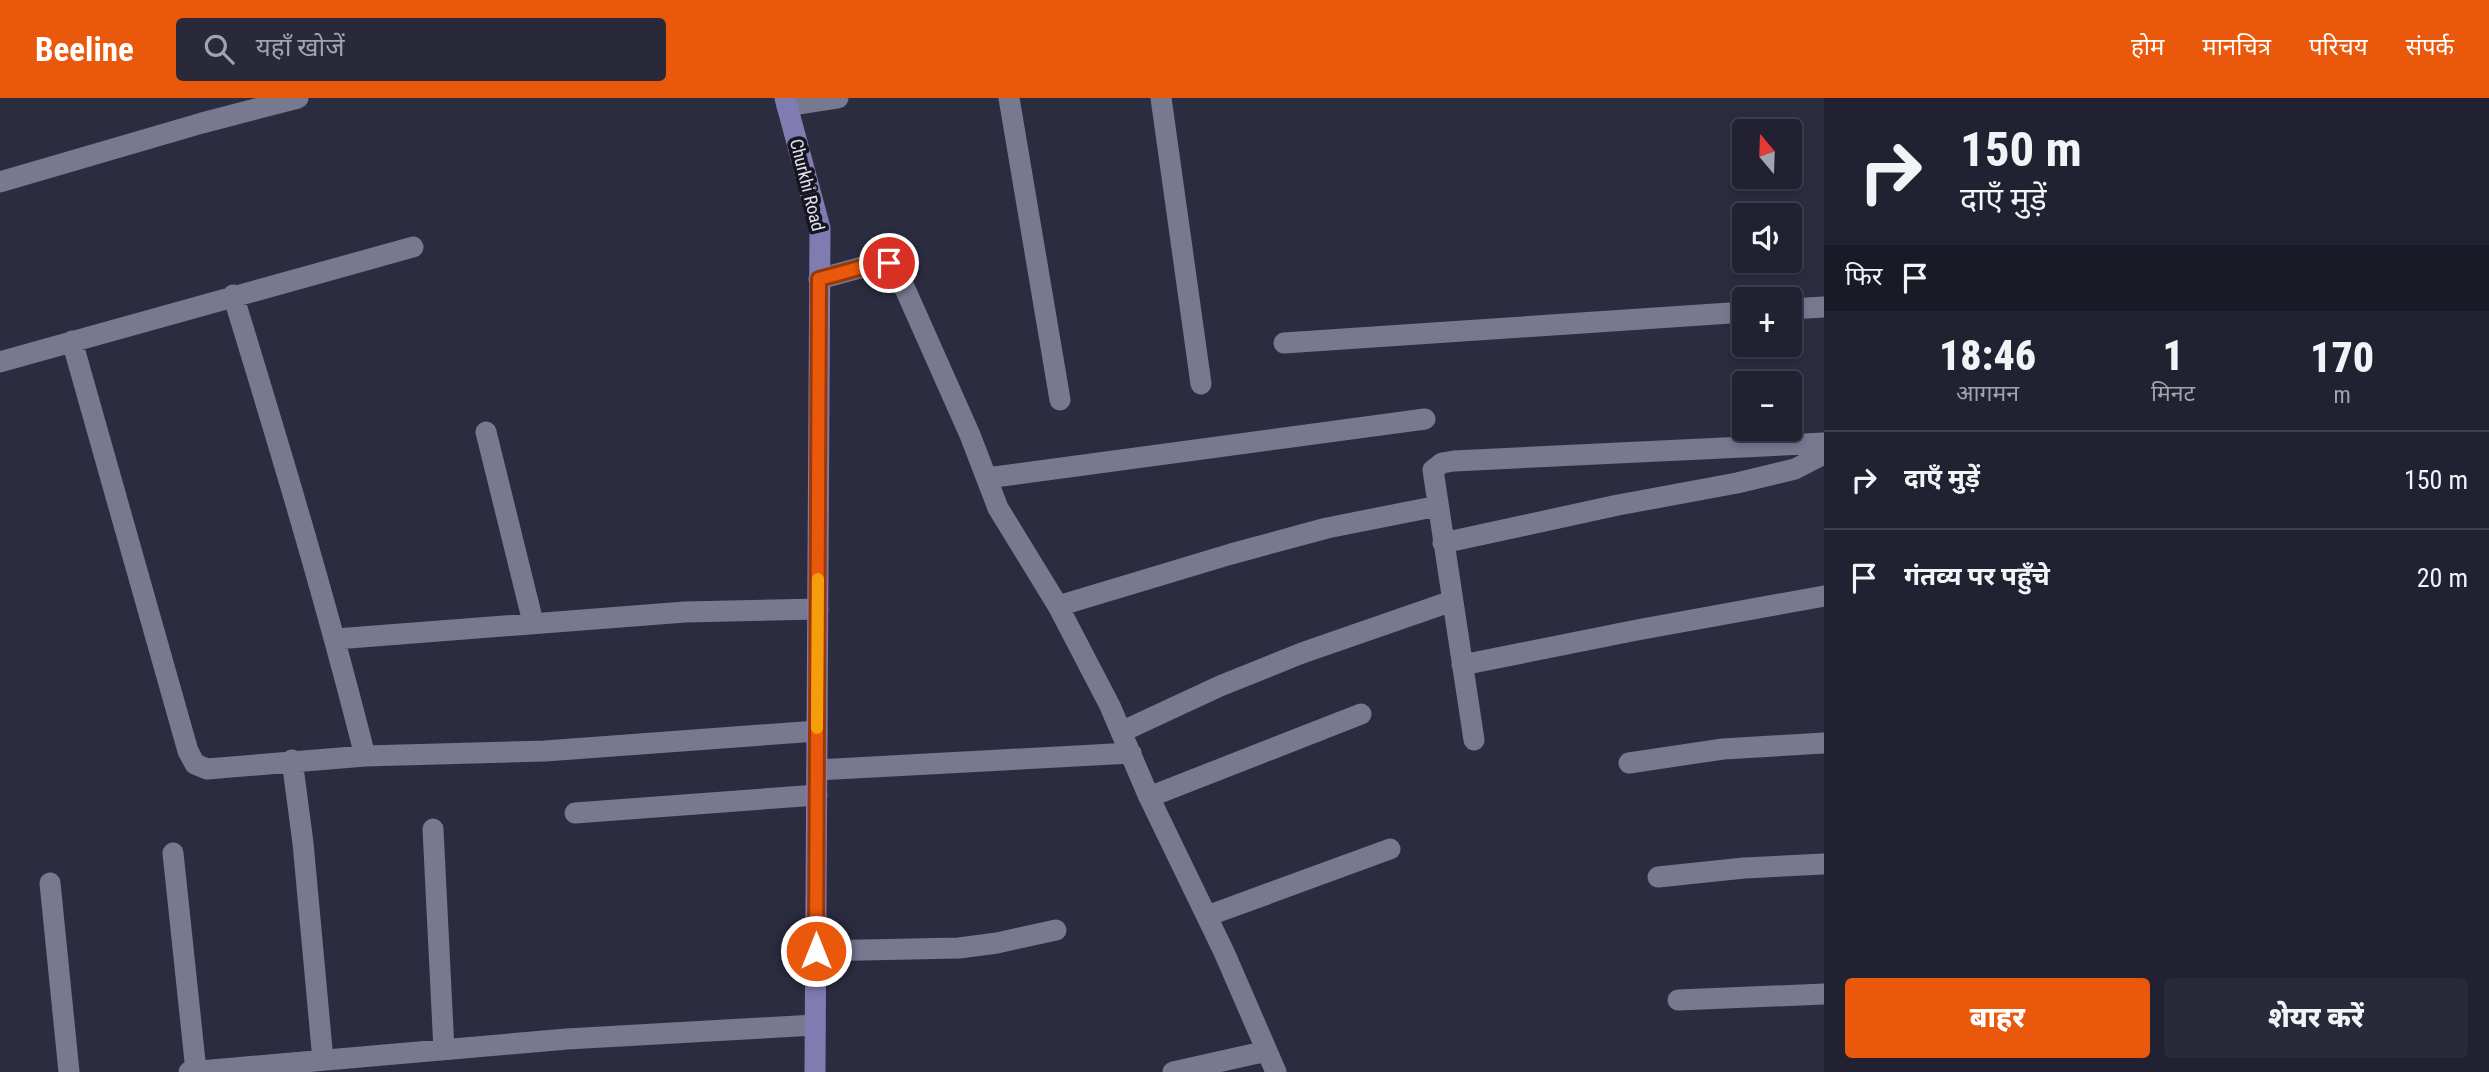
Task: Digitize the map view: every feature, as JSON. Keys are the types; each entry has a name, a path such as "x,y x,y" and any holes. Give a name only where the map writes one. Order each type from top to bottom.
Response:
{"street":[{"path":"0,182 298,98"},
{"path":"786,102 838,98"},
{"path":"1009,98 1060,400"},
{"path":"1161,98 1201,384"},
{"name":"Churkhi Road","path":"786,102 820,228 815,1072"},
{"path":"0,362 413,247"},
{"path":"819,279 881,262 889,263 898,273 1004,520 1058,606 1121,732 1276,1072"},
{"path":"233,295 336,639 365,756"},
{"path":"1802,308 1824,307"},
{"path":"1284,343 1732,313"},
{"path":"72,341 188,751 195,764 207,769 292,760 545,751 817,731"},
{"path":"987,478 1425,419"},
{"path":"485,432 533,622"},
{"path":"1474,740 1433,470 1441,463 1824,443"},
{"path":"1443,542 1737,483 1795,469 1824,454"},
{"path":"1058,606 1327,528 1438,506"},
{"path":"1462,665 1637,629 1824,596"},
{"path":"1121,732 1220,686 1302,653 1452,601"},
{"path":"336,639 685,612 818,609"},
{"path":"1150,797 1361,714"},
{"path":"1629,763 1723,749 1824,743"},
{"path":"817,770 1130,753"},
{"path":"292,760 303,843 323,1060"},
{"path":"575,813 817,794"},
{"path":"433,829 444,1050"},
{"path":"1207,916 1390,849"},
{"path":"173,853 195,1071"},
{"path":"1658,877 1744,868 1824,864"},
{"path":"50,883 69,1072"},
{"path":"816,951 959,948 1056,930"},
{"path":"1678,1000 1824,994"},
{"path":"189,1072 567,1039 815,1025"},
{"path":"1173,1072 1267,1051"}],"slow traffic":[{"path":"817,728 818,579"}],"route":[{"path":"816,951 819,279 881,262 889,263"}]}
